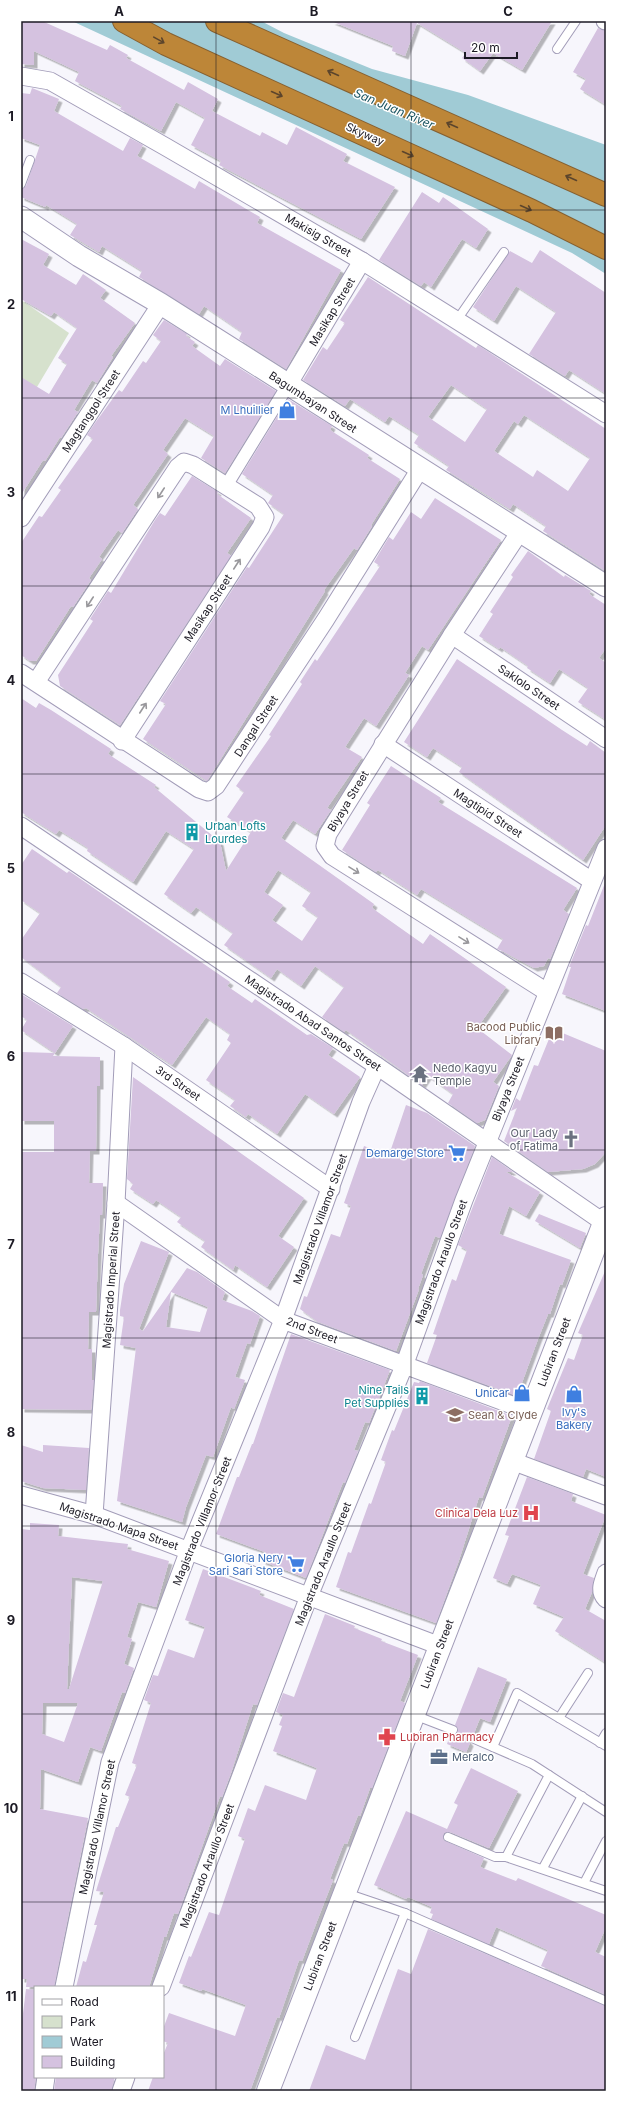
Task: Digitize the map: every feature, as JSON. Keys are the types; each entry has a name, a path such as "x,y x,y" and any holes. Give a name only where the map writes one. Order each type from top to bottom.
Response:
{"highway":[{"name":"Skyway","path":"124,21 166,44 532,211 606,248"},
{"path":"217,21 606,195"}],"main road":[{"name":"Lubiran Street","path":"268,2091 605,1222"}],"street":[{"name":"Makisig Street","path":"21,76 50,81 362,261 606,414"},
{"name":"Bagumbayan Street","path":"21,217 79,256 161,304 519,533 606,586"},
{"name":"Masikap Street","path":"226,486 362,261"},
{"name":"Magtanggol Street","path":"21,518 161,304"},
{"name":"Masikap Street","path":"36,682 178,467 184,462 193,465 258,506 265,517 260,527 122,741"},
{"name":"Dangal Street","path":"21,673 122,741 199,789 208,792 216,786 326,619 420,469"},
{"name":"Biyaya Street","path":"519,533 383,744 328,834 325,846 332,856 547,992"},
{"name":"Saklolo Street","path":"452,635 606,739"},
{"name":"Magtipid Street","path":"383,744 592,882"},
{"name":"Magistrado Abad Santos Street","path":"21,826 378,1066 605,1222"},
{"name":"Biyaya Street","path":"487,1142 606,848"},
{"name":"3rd Street","path":"21,982 124,1046 331,1189"},
{"name":"Magistrado Imperial Street","path":"94,1515 116,1203 124,1046"},
{"name":"Magistrado Villamor Street","path":"64,1986 110,1762 189,1550 283,1320 361,1102 378,1066"},
{"name":"Magistrado Araullo Street","path":"161,1986 309,1596 404,1366 464,1200 487,1142"},
{"name":"2nd Street","path":"116,1203 283,1320 531,1412"},
{"path":"512,1461 606,1496"},
{"name":"Magistrado Mapa Street","path":"21,1495 94,1515 440,1646"},
{"path":"606,1573 601,1586 603,1596 606,1599"},
{"path":"44,2091 46,2078"},
{"path":"121,2091 126,2078"}],"lane":[{"path":"557,49 576,21"},
{"path":"21,184 30,160"},
{"path":"457,320 504,252"},
{"path":"559,1718 588,1673"},
{"path":"492,1747 517,1693 603,1744 606,1733"},
{"path":"414,1715 453,1730"},
{"path":"472,1738 532,1764 606,1812"},
{"path":"506,1857 549,1775"},
{"path":"543,1868 582,1796"},
{"path":"448,1837 494,1857 506,1857 543,1868 606,1891"},
{"path":"584,1883 606,1841"},
{"path":"345,1892 405,1913 606,2001"},
{"path":"355,2037 405,1913"}],"green space":[{"path":"21,300 69,333 21,414"}],"water":[{"name":"San Juan River","path":"72,21 261,21 284,33 372,69 468,95 606,145 606,274 572,253"}],"building":[{"path":"21,21 42,21 107,50 110,45 128,55 126,58 184,90 188,82 218,99 212,111 260,136 262,132 287,145 296,127 347,154 343,161 395,187 361,239 219,165 221,161 191,145 205,118 176,102 161,131 120,109 122,106 75,81 79,72 34,51 34,65 21,64"},
{"path":"331,21 552,21 522,70 493,53 480,71 462,58 466,53 417,23 405,56 392,51 393,46"},
{"path":"598,28 606,31 606,105 580,89 586,79 573,72"},
{"path":"32,88 59,99 54,111 123,151 130,138 143,145 137,156 195,189 199,181 260,217 257,223 341,270 286,369 239,339 242,332 204,306 199,314 139,277 142,271 102,246 99,252 70,235 77,224 46,205 45,207 21,197 21,189 26,186 40,145 21,138 21,93 30,94"},
{"path":"422,192 439,203 443,197 488,229 476,248 462,239 431,287 424,282 421,286 379,260"},
{"path":"21,239 49,254 43,265 76,285 83,274 106,290 100,298 135,323 111,356 113,357 97,383 92,380 74,410 78,412 45,461 43,460 21,495 21,377 49,394 67,364 58,358 77,328 54,312 51,316 21,299"},
{"path":"540,250 606,293 606,394 569,370 565,376 529,354 556,312 516,286 494,321 473,307 510,251 532,263"},
{"path":"368,277 476,348 478,345 606,429 606,567 604,570 543,531 546,526 513,504 510,509 446,470 449,466 414,443 419,435 389,416 385,422 350,399 345,406 303,380 323,347 327,350 345,323 340,320","holes":["451,385 487,409 465,442 428,417","524,415 590,458 568,491 537,470 533,477 494,451 514,421 518,424"]},
{"path":"164,320 187,334 186,336 195,342 192,346 220,366 225,359 276,391 225,473 201,458 214,436 185,418 163,450 168,454 133,505 138,509 122,533 118,530 99,557 102,559 89,578 91,580 73,607 71,606 36,661 30,661 21,655 21,543 39,516 42,517 61,490 58,488 93,439 87,435 95,423 119,390 122,392 143,361 146,363 161,341 153,335"},
{"path":"288,399 332,426 330,430 369,455 367,458 400,479 357,550 354,548 324,590 325,591 207,781 143,739 166,704 160,701 247,567 249,568 284,514 268,503 273,495 242,474"},
{"path":"192,476 218,492 217,494 251,518 227,553 231,556 120,725 60,686 58,675 93,621 90,619 108,591 111,593 155,520 160,513 165,516"},
{"path":"435,498 501,540 428,650 422,646 405,673 409,675 376,726 364,718 345,747 362,757 327,808 331,810 315,834 293,820 281,838 374,904 372,908 423,944 430,934 506,987 477,1028 512,1055 493,1082 499,1086 485,1120 477,1123 448,1103 453,1094 428,1076 422,1085 346,1030 344,1032 322,1017 344,987 315,966 301,986 277,969 271,978 224,945 233,933 196,907 191,913 164,894 194,849 166,831 133,882 87,851 88,848 59,830 56,834 21,812 21,698 36,708 39,703 51,710 111,749 108,754 156,785 154,787 220,842 226,871 251,832 227,817 244,792 236,786 271,736 269,735 302,684 300,682 315,659 317,661 380,566 374,562 389,537 393,540 411,512 421,519","holes":["278,870 311,892 302,906 318,917 302,941 272,920 283,905 264,892"]},
{"path":"528,551 564,577 565,575 591,591 589,594 606,605 606,648 599,658 606,663 606,720 578,702 588,688 559,669 550,683 527,668 528,666 500,647 499,649 479,636 493,614 490,612 513,577 511,575"},
{"path":"457,659 587,746 590,741 606,753 606,825 583,860 459,772 462,767 433,748 427,757 404,742"},
{"path":"391,766 441,798 438,802 577,888 563,910 569,914 550,959 548,958 544,966 534,968 497,949 503,939 421,889 417,895 378,870 376,872 342,850 370,805 367,803"},
{"path":"32,849 67,873 69,871 230,982 227,986 252,1003 255,999 307,1035 311,1034 333,1048 328,1055 360,1077 334,1114 305,1094 277,1134 248,1114 246,1117 230,1106 235,1100 206,1080 231,1043 227,1040 230,1034 206,1017 172,1065 86,1008 83,1009 57,993 61,987 21,957 21,940 40,913 21,900 21,865"},
{"path":"605,883 606,1011 562,994 571,967 569,967 586,925 588,926"},
{"path":"21,994 73,1026 55,1053 21,1030 27,1020 21,1016"},
{"path":"553,1029 606,1051 606,1152 595,1164 583,1169 548,1172 504,1141 517,1108 511,1111 516,1098 520,1101 534,1065 538,1066"},
{"path":"21,1052 55,1053 53,1056 100,1057 100,1086 97,1086 96,1151 90,1151 89,1183 103,1183 102,1215 100,1215 96,1312 89,1312 88,1349 92,1349 92,1380 94,1380 91,1410 21,1409 21,1152 54,1152 54,1121 21,1121"},
{"path":"133,1077 304,1198 278,1236 294,1247 267,1287 235,1265 233,1270 201,1247 205,1241 177,1222 181,1217 156,1200 153,1204 130,1189 133,1184 127,1179"},
{"path":"406,1105 427,1113 475,1146 440,1238 435,1236 421,1274 423,1275 419,1289 396,1351 318,1322 300,1309 304,1296 307,1297 331,1234 340,1237 351,1206 344,1203 364,1146 389,1155"},
{"path":"492,1157 513,1172 506,1172 540,1192 526,1216 509,1206 499,1234 571,1260 562,1285 560,1284 550,1314 548,1314 538,1339 517,1396 427,1363 437,1335 433,1334 452,1279 456,1281 467,1250 458,1245"},
{"path":"539,1214 586,1233 580,1248 535,1221"},
{"path":"141,1241 169,1252 139,1329 143,1331 187,1268 197,1272 225,1292 222,1300 252,1311 260,1316 250,1344 247,1343 235,1377 245,1380 234,1409 231,1407 213,1457 206,1455 186,1507 182,1522 117,1501 136,1348 120,1345 124,1317 120,1316 120,1310 124,1284","holes":["171,1292 208,1307 200,1332 166,1327"]},
{"path":"606,1269 606,1477 586,1469 583,1477 534,1459 551,1411 547,1409 568,1358 574,1360 583,1335 578,1333"},
{"path":"291,1334 390,1370 369,1423 365,1422 354,1450 358,1451 345,1483 343,1482 306,1578 262,1561 265,1552 216,1534 237,1477 239,1477 253,1444"},
{"path":"420,1381 512,1416 482,1498 479,1497 459,1560 436,1623 336,1587 348,1552 351,1553 386,1462 381,1460 392,1430 394,1431 414,1382 419,1383"},
{"path":"21,1445 43,1452 43,1445 89,1448 86,1490 43,1488 21,1481"},
{"path":"527,1477 573,1494 571,1501 606,1515 583,1574 594,1578 592,1592 585,1609 606,1621 606,1663 555,1631 564,1617 533,1604 541,1585 512,1574 507,1584 493,1578 509,1536 505,1535"},
{"path":"30,1523 59,1525 58,1536 128,1544 127,1549 169,1561 156,1607 138,1602 127,1637 132,1639 124,1664 134,1668 125,1693 122,1692 101,1751 90,1747 78,1782 41,1769 40,1809 88,1818 54,1986 26,1987 27,1979 21,1979 21,1529 30,1530","holes":["72,1577 103,1581 69,1689 67,1689","43,1703 78,1703 64,1742 42,1734"]},
{"path":"203,1569 261,1591 259,1595 294,1609 257,1705 253,1704 231,1773 222,1797 220,1796 178,1914 174,1913 166,1937 164,1937 149,1986 76,1986 83,1961 86,1962 97,1925 94,1925 104,1892 96,1891 116,1827 118,1827 130,1797 125,1795 137,1765 132,1763 151,1703 144,1700 153,1675 158,1676 168,1649 194,1658 205,1627 185,1620"},
{"path":"325,1614 382,1639 381,1641 418,1655 400,1701 405,1703 360,1816 358,1815 347,1844 344,1843 330,1879 333,1880 302,1961 299,1960 279,2018 277,2017 250,2091 148,2091 153,2078 164,2078 164,2053 168,2043 164,2041 164,2026 169,2013 235,2036 246,2005 202,1989 201,1991 179,1983 189,1956 191,1957 209,1912 219,1915 245,1839 238,1836 248,1808 255,1811 265,1785 306,1800 317,1768 273,1751 282,1726 279,1725 283,1715 276,1712 283,1693 294,1697"},
{"path":"478,1667 507,1679 490,1722 480,1718 474,1733 467,1735 467,1739 470,1743 466,1752 447,1744 450,1735 454,1735 458,1732 455,1725"},
{"path":"471,1768 518,1791 489,1848 450,1832 444,1833 443,1840 484,1858 480,1867 516,1881 518,1878 606,1915 606,1927 595,1952 606,1957 606,1995 541,1966 548,1950 496,1927 489,1944 431,1919 433,1914 430,1913 432,1907 408,1897 406,1899 374,1885 406,1811 447,1829 458,1805 454,1803"},
{"path":"428,1929 606,2006 606,2091 309,2091 326,2045 365,2060 398,1969 411,1974"},
{"path":"26,1989 34,1990 34,2078 36,2078 34,2091 21,2091 21,2030"},
{"path":"56,2078 115,2078 111,2091 54,2091"}],"place":[{"name":"M Lhuillier","path":"287,410"},
{"name":"Urban Lofts Lourdes","path":"192,832"},
{"name":"Bacood Public Library","path":"554,1033"},
{"name":"Nedo Kagyu Temple","path":"420,1074"},
{"name":"Our Lady of Fatima","path":"571,1139"},
{"name":"Demarge Store","path":"457,1153"},
{"name":"Unicar","path":"522,1393"},
{"name":"Ivy's Bakery","path":"574,1394"},
{"name":"Nine Tails Pet Supplies","path":"422,1396"},
{"name":"Sean & Clyde","path":"455,1415"},
{"name":"Clinica Dela Luz","path":"531,1513"},
{"name":"Gloria Nery Sari Sari Store","path":"296,1564"},
{"name":"Lubiran Pharmacy","path":"387,1737"},
{"name":"Meralco","path":"439,1757"}]}
